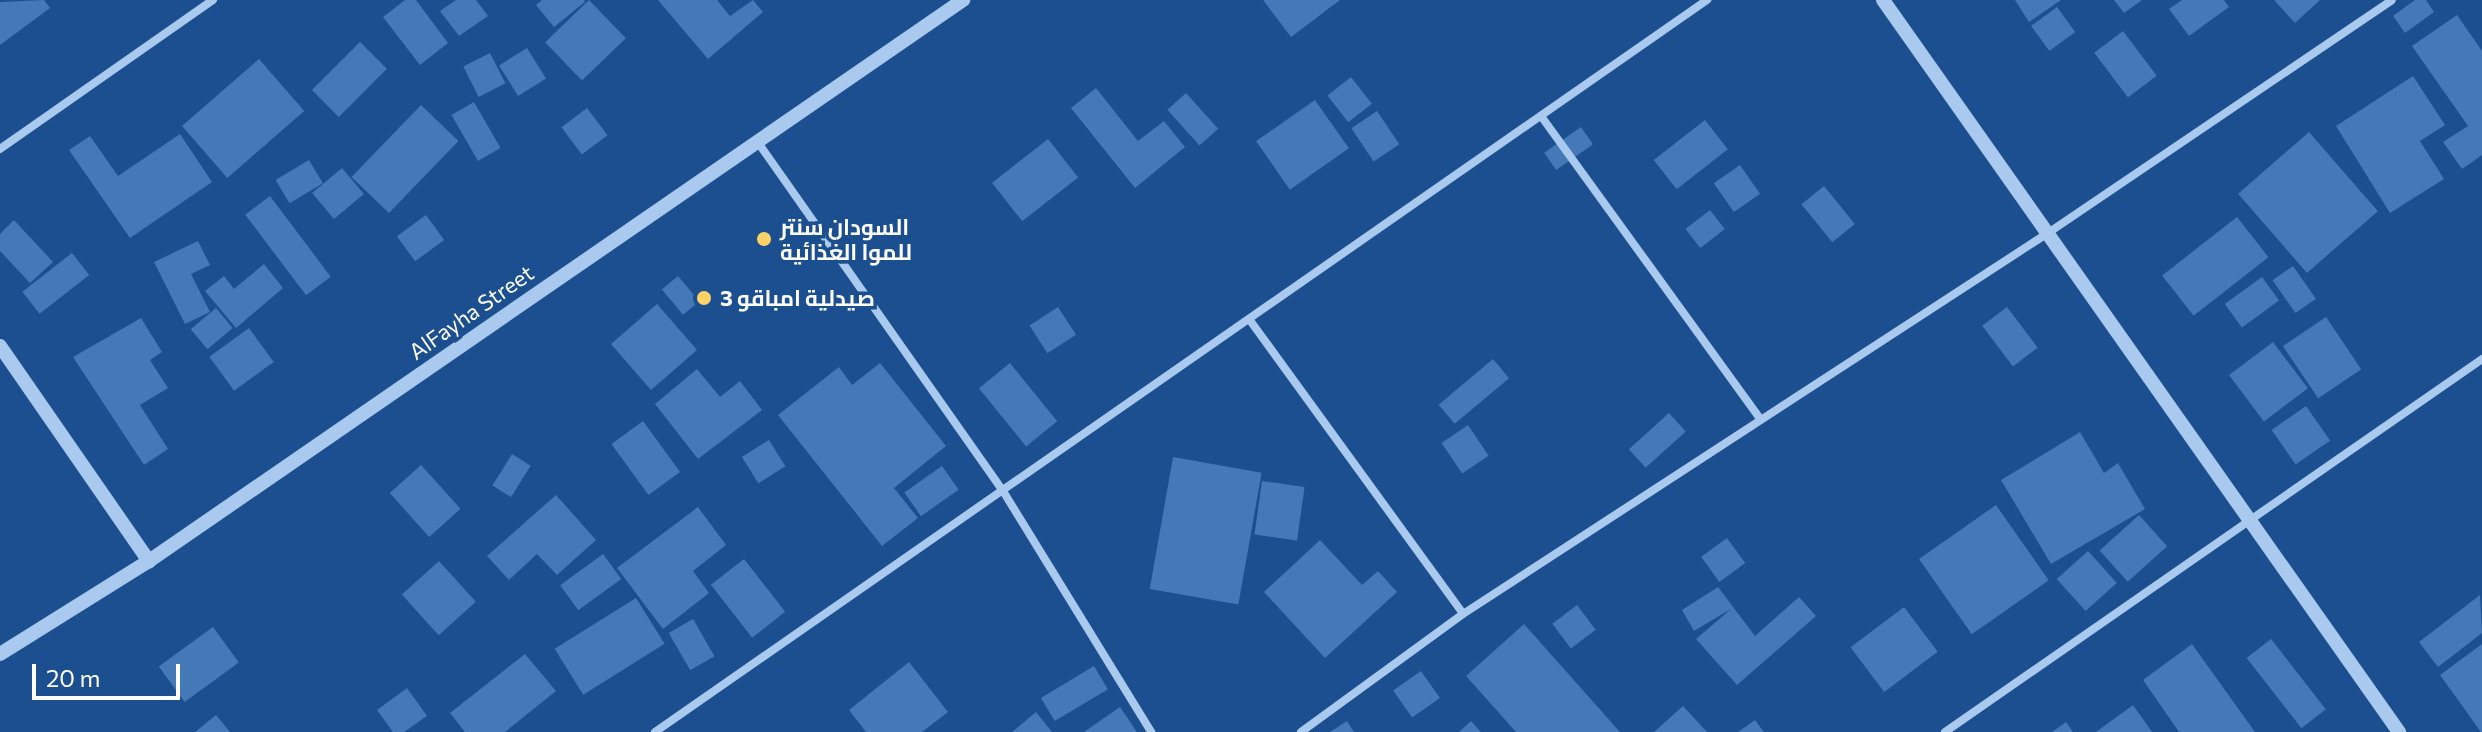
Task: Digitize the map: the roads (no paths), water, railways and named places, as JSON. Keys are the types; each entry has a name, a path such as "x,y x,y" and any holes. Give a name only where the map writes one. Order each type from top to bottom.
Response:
{"street":[{"path":"0,149 213,0"},
{"path":"655,732 1707,0"},
{"path":"1883,0 2399,732"},
{"path":"1301,732 1463,614 1759,417 2048,233 2392,0"},
{"name":"AlFayha Street","path":"0,654 149,561 954,3"},
{"path":"1541,116 1759,417"},
{"path":"757,141 1003,491 1151,732"},
{"path":"1249,319 1463,614"},
{"path":"0,346 149,561"},
{"path":"1945,732 2482,359"}],"place":[{"name":"السودان سنتر للموا الغذائية","path":"764,239"},
{"name":"صيدلية امباقو 3","path":"704,298"}]}
